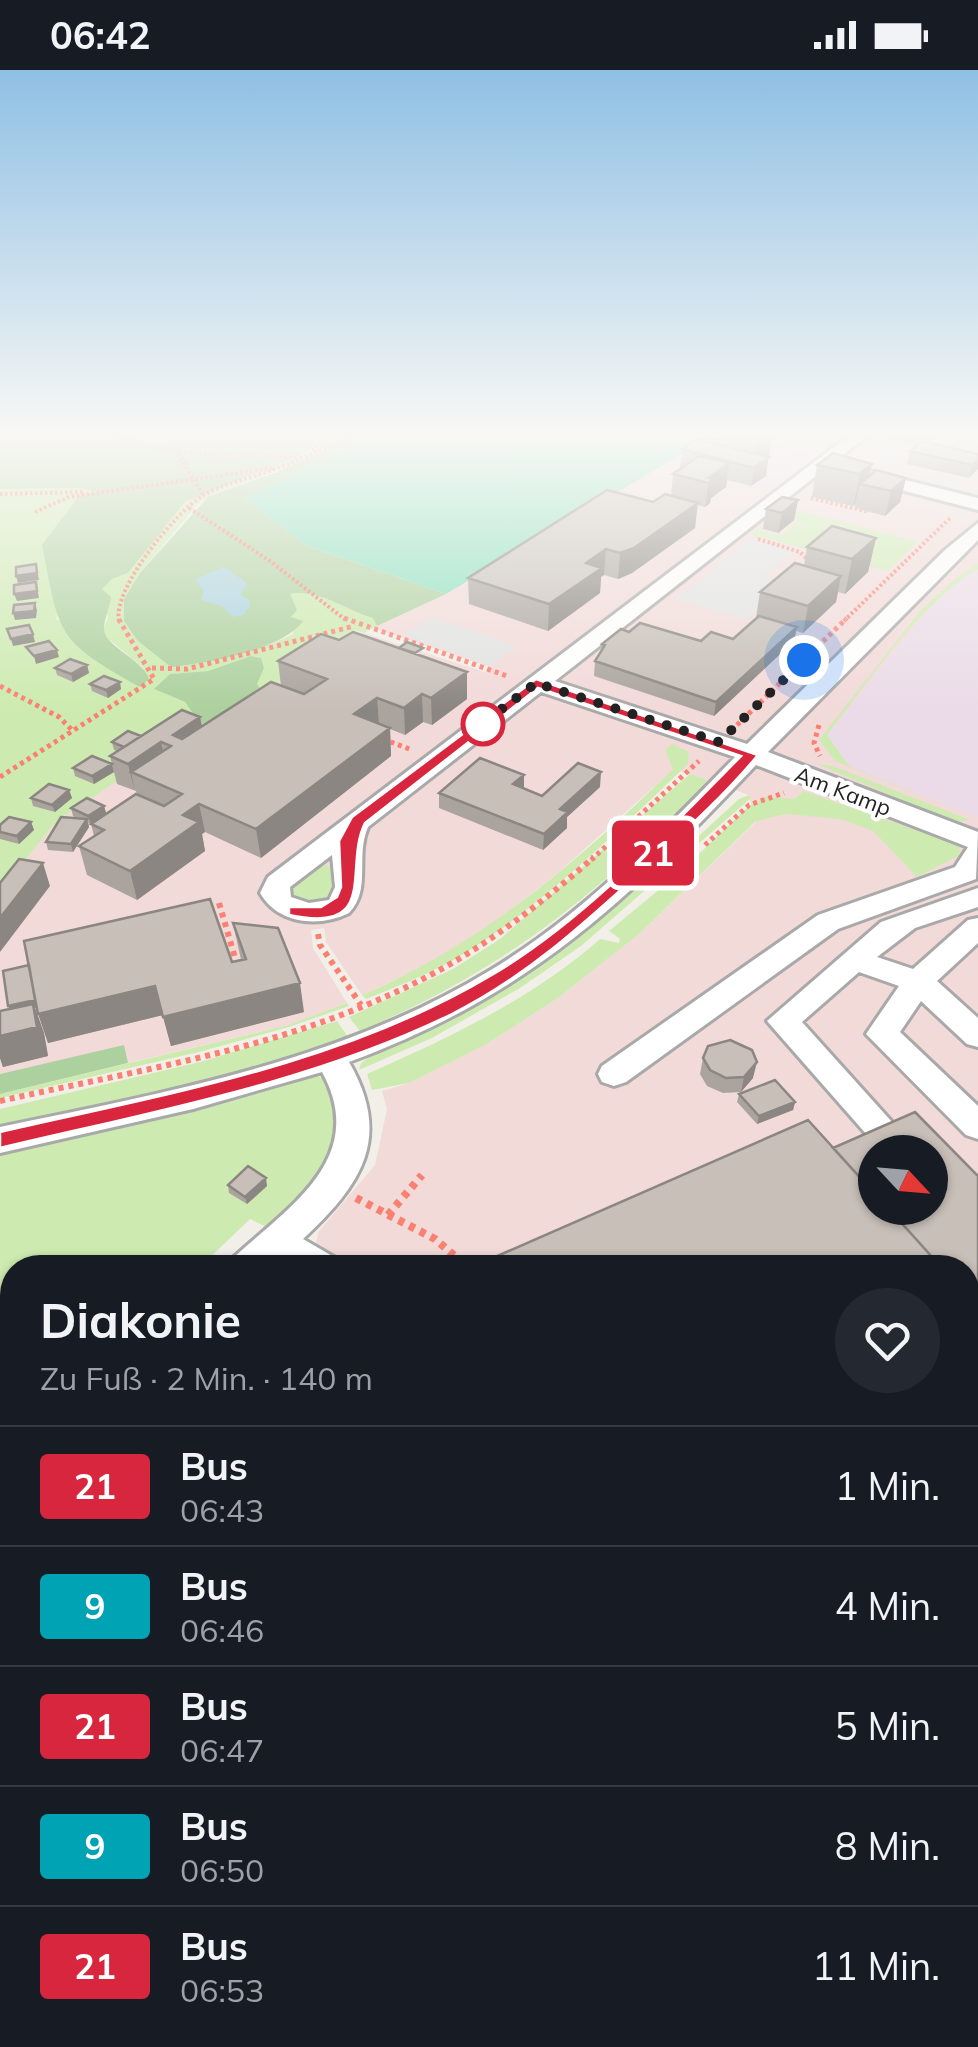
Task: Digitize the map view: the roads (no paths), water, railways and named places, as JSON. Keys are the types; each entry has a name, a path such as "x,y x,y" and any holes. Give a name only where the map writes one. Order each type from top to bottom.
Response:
{"street":[{"path":"358,820 348,841 348,894 332,910 314,913 286,907 276,898 274,888 358,820 742,524"},
{"path":"0,1140 206,1092 329,1056 444,1010 500,979 554,942 673,834 890,612 978,529"},
{"path":"861,604 890,612"},
{"name":"Am Kamp","path":"536,683 719,742 978,841"},
{"path":"614,1074 828,922 966,873 978,852"},
{"path":"887,1135 783,1021 905,920 978,897"},
{"path":"978,927 918,981 882,1034 978,1126"},
{"path":"855,960 918,981 978,1036"},
{"path":"260,1255 330,1185 353,1142 355,1116 351,1097 329,1056"},
{"path":"275,1241 299,1255"}],"water":[{"path":"224,567 247,583 241,595 250,600 250,606 243,615 233,617 222,606 201,600 204,592 195,579"}]}
